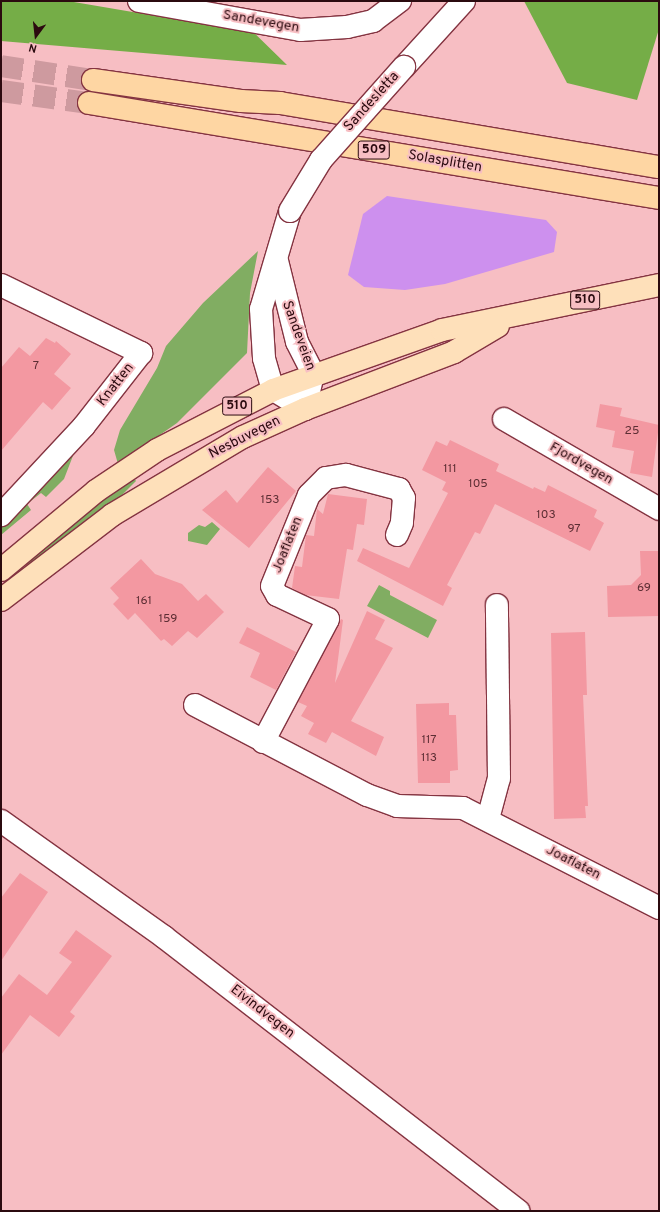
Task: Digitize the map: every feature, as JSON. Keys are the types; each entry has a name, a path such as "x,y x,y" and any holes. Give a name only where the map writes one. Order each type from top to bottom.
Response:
{"highway":[{"name":"509","path":"93,80 241,101 280,103 659,167"},
{"name":"Solasplitten","path":"89,103 659,198"}],"main road":[{"name":"Nesbuvegen","path":"1,570 96,491 151,454 273,390 313,374 442,330 511,318 619,291 659,285"},
{"name":"Nesbuvegen","path":"1,600 112,515 167,480 243,436 305,408 454,352 511,318"}],"street":[{"name":"Sandevegen","path":"139,1 300,30 347,27 373,22 400,1"},
{"name":"Sandesletta","path":"290,211 321,160 464,1"},
{"name":"Sandeveien","path":"273,390 264,358 261,309 277,261 290,211"},
{"name":"Sandeveien","path":"277,261 297,342 313,374 305,408"},
{"name":"Knatten","path":"1,285 141,354 84,426 1,515"},
{"path":"273,390 305,408"},
{"name":"Fjordvegen","path":"504,419 659,508"},
{"name":"Joaflaten","path":"263,742 328,619 277,595 272,586 308,495 326,478 346,475 399,489 404,498 402,522 397,535"},
{"path":"488,819 499,778 497,605"},
{"name":"Joaflaten","path":"195,705 263,742 367,795 397,806 463,808 488,819 659,908"},
{"name":"Eivindvegen","path":"1,821 164,937 518,1211"}],"green space":[{"path":"1,1 68,1 162,17 248,27 287,65 1,41"},
{"path":"524,1 659,1 659,29 637,100 567,83"},
{"path":"258,251 250,293 247,353 177,423 118,464 114,450 120,430 157,368 166,346 203,303"},
{"path":"76,448 64,479 46,497 41,493 27,504 31,510 1,535 1,524"},
{"path":"134,478 136,481 105,512 28,565 25,561 88,508"},
{"path":"212,522 220,529 207,545 188,541 188,533 199,525 205,527"},
{"path":"379,585 390,591 390,595 437,620 428,638 367,606"}],"shaded area":[{"path":"387,196 546,220 557,232 554,252 445,284 405,290 364,287 348,275 363,214"}],"building":[{"path":"46,338 55,343 56,341 71,354 54,374 71,388 52,410 43,402 1,451 1,368 19,347 30,356"},
{"path":"600,404 622,408 620,416 659,425 652,477 630,473 634,451 612,447 615,431 596,427"},
{"path":"450,440 499,464 496,471 533,489 534,487 545,492 548,485 597,510 594,517 604,523 590,551 495,504 480,534 475,532 447,585 452,588 443,606 357,561 363,548 409,568 448,493 442,490 446,482 422,470 436,441 447,446"},
{"path":"268,467 296,491 249,548 202,510 226,490 237,503"},
{"path":"328,494 367,499 364,525 357,524 353,550 347,549 339,599 305,595 292,588 295,566 302,567 306,535 314,536 317,509 323,514"},
{"path":"640,551 659,551 659,616 608,617 607,586 631,585 641,575"},
{"path":"141,559 155,574 182,584 198,601 206,594 224,612 197,638 188,631 172,646 164,639 161,641 135,613 128,620 113,604 119,598 110,588"},
{"path":"367,611 385,620 375,639 393,648 351,721 384,737 376,756 332,732 326,743 308,734 314,723 301,716 307,706 298,702 341,619 343,620 335,683"},
{"path":"247,627 296,652 276,690 250,677 260,653 239,643"},
{"path":"585,632 587,695 583,695 588,806 585,806 586,818 554,819 551,633"},
{"path":"449,703 449,715 456,715 458,770 450,771 450,783 418,783 416,704"},
{"path":"20,873 48,892 1,961 1,898"},
{"path":"76,930 112,956 70,1012 75,1016 59,1037 30,1015 1,1055 1,998 19,974 47,995 72,962 59,953"}],"tunnel":[{"path":"1,66 93,80"},
{"path":"1,91 89,103"}]}
